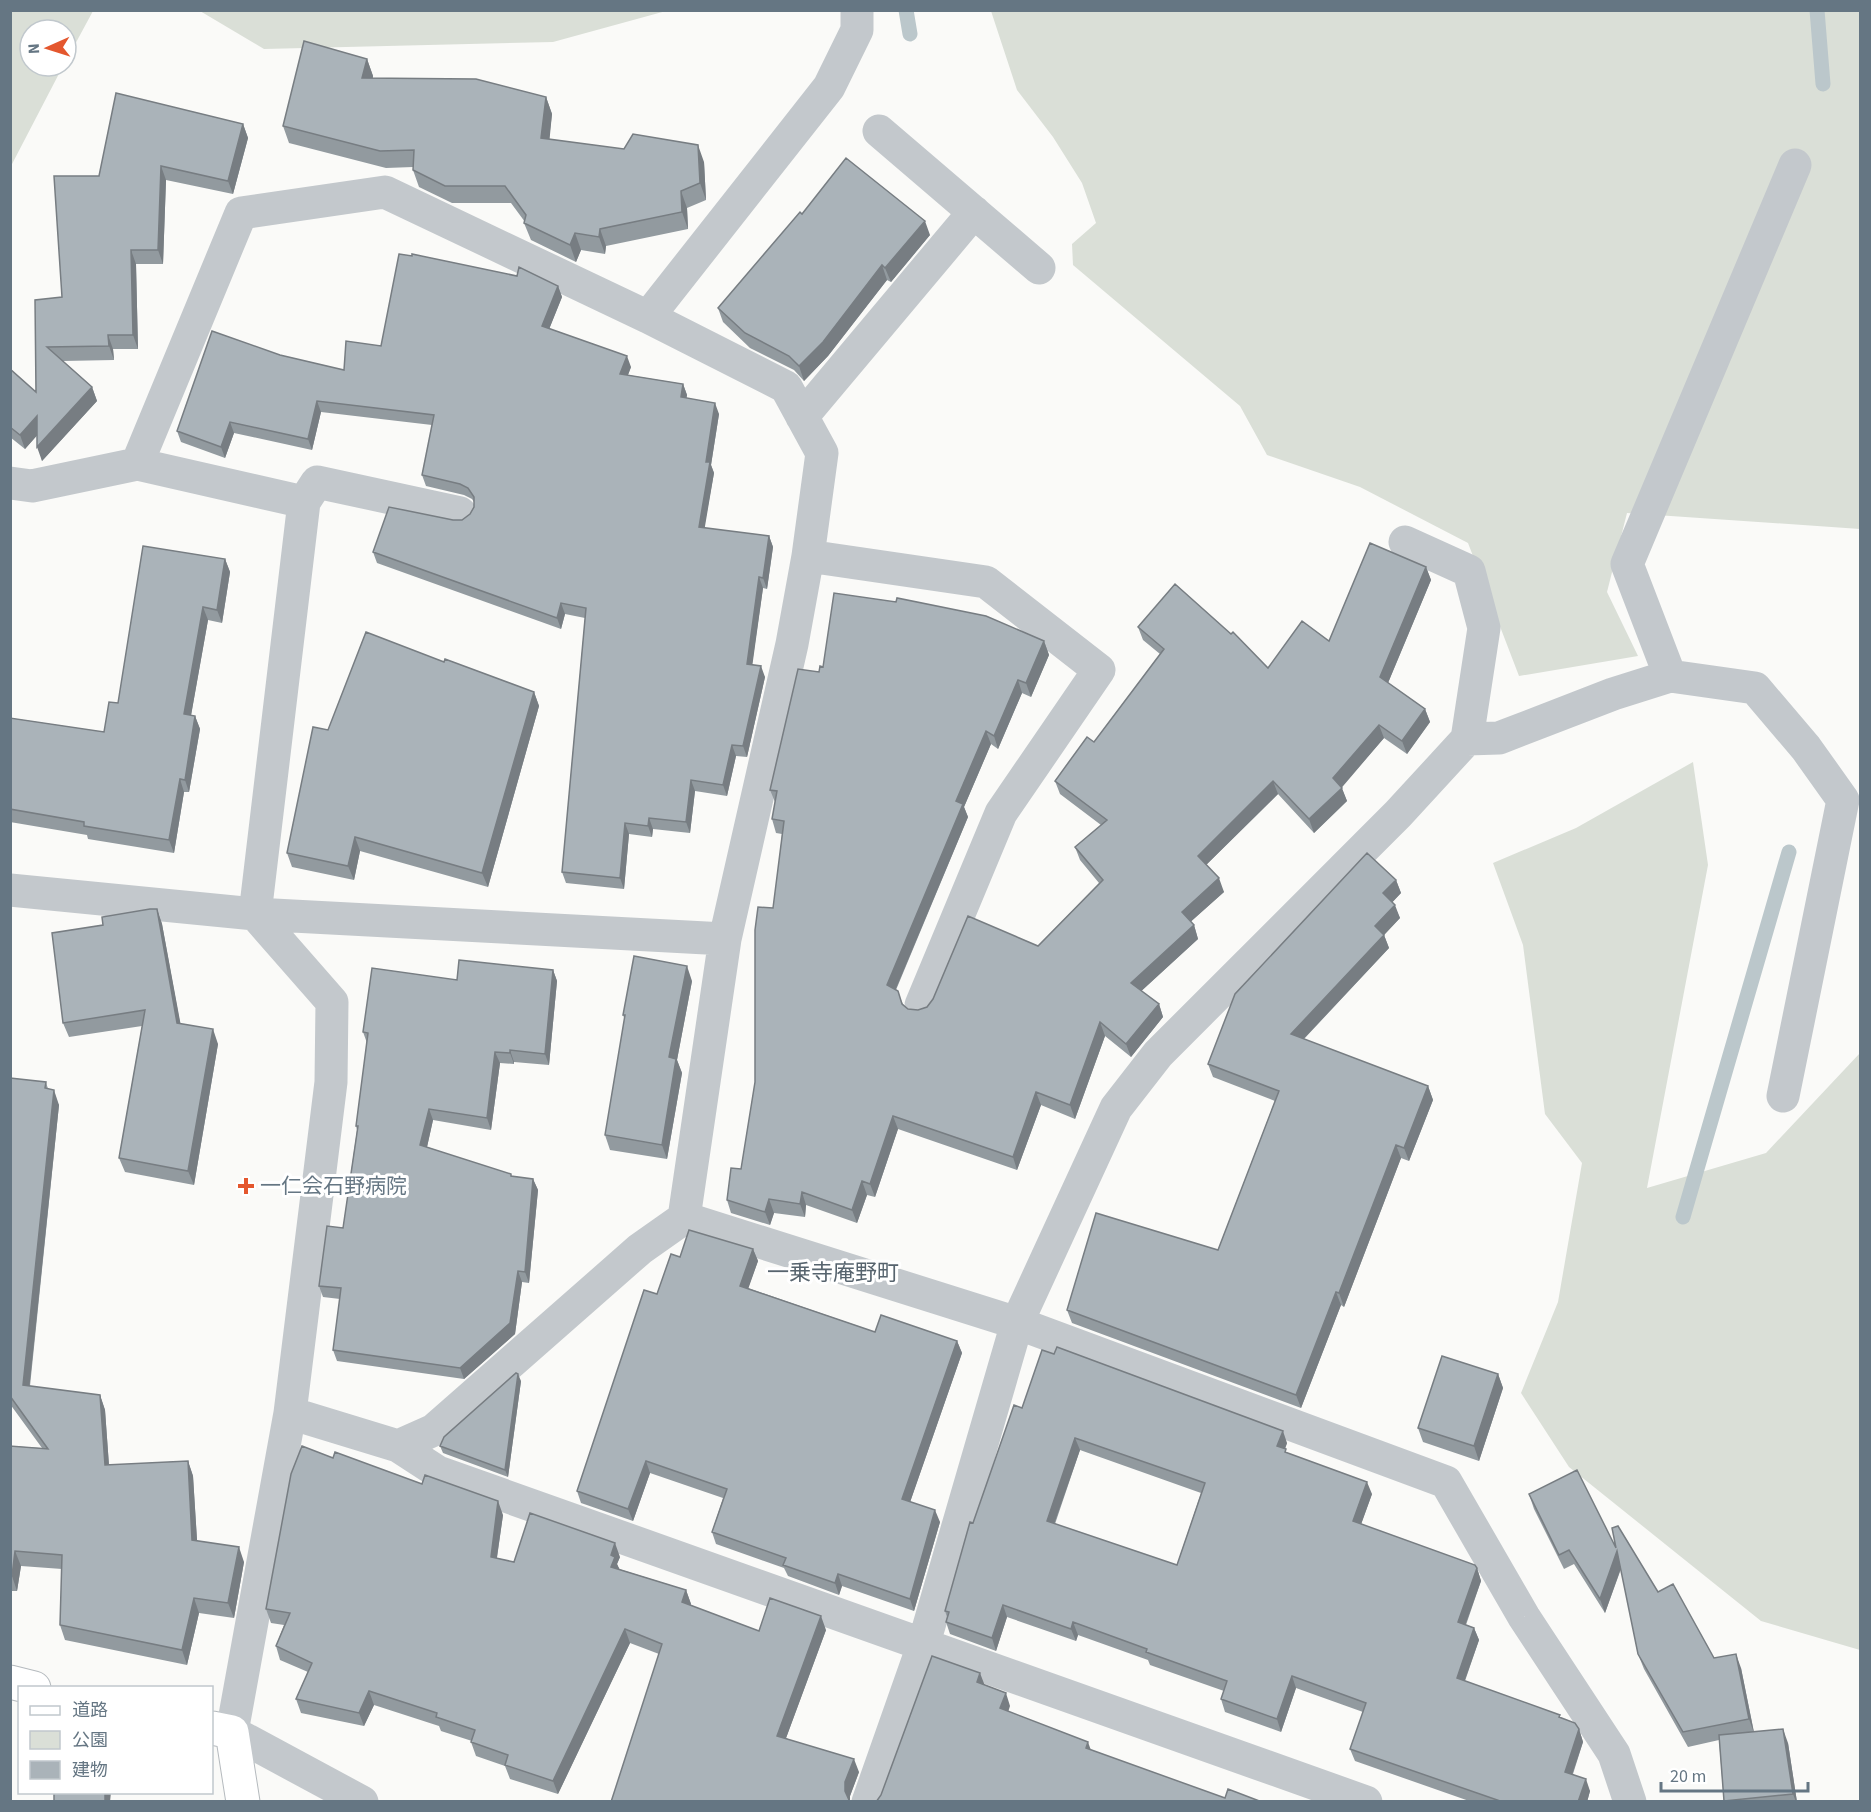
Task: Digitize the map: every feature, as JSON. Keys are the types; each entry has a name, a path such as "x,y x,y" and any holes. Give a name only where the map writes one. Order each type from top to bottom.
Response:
{"main road":[{"path":"10,1682 26,1686"},
{"path":"222,1730 243,1802"}],"street":[{"path":"648,317 829,87 857,30 858,10"},
{"path":"879,131 1039,268"},
{"path":"1670,676 1627,564 1795,165"},
{"path":"137,464 241,213 385,192 648,317 786,387 822,453 808,556 792,644 725,939 684,1218 640,1249 434,1430 398,1446"},
{"path":"802,417 974,212"},
{"path":"10,483 32,486 137,464 304,502"},
{"path":"362,1802 222,1730 290,1413 331,1082 332,1002 255,914 304,502 317,482 460,513"},
{"path":"868,1802 924,1643 1017,1323 1116,1108 1158,1054 1398,814 1467,739 1484,628 1469,571 1405,542"},
{"path":"808,556 986,582 1099,670 1001,813 921,1005"},
{"path":"1467,739 1499,738 1612,694 1670,676 1755,688 1806,748 1843,800 1784,1096"},
{"path":"10,890 255,914 725,939"},
{"path":"684,1218 1017,1323 1446,1482 1524,1617 1614,1754 1630,1802"},
{"path":"290,1413 398,1446 438,1472 1366,1802"}],"green space":[{"path":"11,10 93,11 78,39 78,18 18,18 18,78 57,78 11,166"},
{"path":"200,11 666,11 553,42 264,49"},
{"path":"991,11 1860,11 1860,529 1627,513 1607,592 1638,656 1519,676 1468,543 1360,487 1267,455 1240,406 1073,265 1072,244 1096,223 1082,183 1053,137 1017,90"},
{"path":"1693,762 1708,865 1647,1188 1766,1153 1860,1053 1860,1650 1761,1621 1569,1467 1521,1393 1558,1302 1582,1163 1545,1114 1523,945 1493,863 1576,828"}],"building":[{"path":"304,41 367,59 362,78 476,79 546,97 541,138 624,149 633,134 698,145 700,183 681,191 682,212 600,229 599,237 575,233 570,245 524,223 526,215 505,186 445,186 413,170 414,150 380,151 283,126"},
{"path":"116,93 243,124 228,181 161,166 158,250 131,250 133,335 108,335 109,346 47,347 92,387 37,447 37,416 20,435 10,427 10,369 36,392 35,300 62,297 54,176 99,176"},
{"path":"846,158 925,221 885,268 882,265 823,342 799,366 789,356 745,333 718,308 800,212 802,214"},
{"path":"399,254 412,256 412,254 517,276 519,267 558,286 542,326 627,356 620,374 683,384 681,397 715,403 706,462 710,462 699,527 769,536 763,578 759,577 747,664 761,666 743,746 732,745 723,785 691,780 686,822 649,818 648,826 625,823 620,878 562,872 586,608 561,603 557,618 373,552 389,507 462,520 470,514 474,507 474,497 468,488 422,475 434,415 317,401 308,439 230,422 221,447 177,431 212,331 280,355 344,370 346,341 381,346"},
{"path":"1370,543 1426,567 1380,677 1425,709 1402,741 1379,725 1333,778 1342,788 1309,819 1273,781 1198,856 1219,878 1182,912 1194,925 1131,983 1159,1004 1126,1044 1100,1022 1070,1105 1036,1092 1013,1157 893,1116 870,1184 862,1181 852,1210 802,1192 800,1204 769,1199 765,1212 727,1200 731,1168 741,1169 755,1082 755,930 758,907 773,908 784,821 772,819 777,791 770,790 798,669 819,672 820,666 823,667 834,593 896,602 897,598 986,616 1044,641 1026,683 1018,680 994,736 986,731 956,801 963,804 887,985 898,991 902,1004 908,1009 918,1010 927,1007 933,999 968,916 1038,946 1103,880 1075,847 1107,820 1055,781 1087,737 1094,742 1164,649 1138,627 1175,584 1231,634 1233,632 1268,668 1302,621 1329,641"},
{"path":"143,546 225,559 217,610 203,607 184,714 195,716 185,780 180,779 169,840 84,826 84,822 10,809 10,718 104,732 109,702 118,703"},
{"path":"366,632 444,662 445,659 534,692 482,873 355,837 348,866 287,853 313,727 328,730"},
{"path":"1367,853 1396,880 1383,893 1395,905 1375,926 1384,935 1291,1034 1428,1086 1404,1148 1396,1145 1339,1293 1336,1292 1296,1395 1067,1310 1096,1213 1218,1250 1279,1091 1208,1064 1235,994"},
{"path":"157,909 177,1023 213,1029 188,1171 119,1158 145,1010 63,1023 52,933 103,925 102,917"},
{"path":"634,956 687,966 669,1057 676,1059 662,1145 605,1135"},
{"path":"459,960 553,970 545,1054 510,1050 510,1053 495,1052 487,1118 429,1109 420,1145 511,1174 511,1176 533,1179 525,1272 518,1271 510,1323 460,1368 333,1350 341,1288 319,1286 327,1226 343,1228 358,1126 356,1126 368,1033 363,1032 372,968 457,980"},
{"path":"10,1078 46,1082 45,1088 54,1090 23,1385 100,1395 105,1465 188,1461 192,1540 239,1547 228,1603 194,1598 182,1650 60,1625 62,1555 15,1551 12,1576 10,1576 10,1446 48,1449 10,1396"},
{"path":"689,1230 753,1249 740,1286 875,1332 881,1315 957,1341 902,1499 935,1510 910,1599 838,1574 835,1583 783,1565 786,1558 712,1532 727,1489 646,1461 628,1509 577,1491 644,1290 657,1294 671,1254 680,1257"},
{"path":"1057,1347 1283,1431 1277,1446 1286,1449 1285,1452 1367,1482 1353,1521 1475,1565 1477,1568 1458,1622 1474,1628 1457,1678 1560,1715 1559,1717 1575,1723 1579,1729 1565,1772 1586,1779 1578,1802 1503,1802 1350,1749 1366,1703 1292,1676 1277,1719 1221,1699 1227,1681 1146,1652 1147,1649 1073,1622 1071,1629 1003,1605 992,1638 946,1622 949,1612 945,1611 970,1522 973,1523 1014,1405 1022,1408 1042,1350 1054,1354","holes":["1075,1438 1205,1483 1177,1565 1047,1521"]},
{"path":"1442,1356 1498,1374 1474,1446 1418,1428"},
{"path":"516,1373 518,1374 505,1470 440,1446 444,1437"},
{"path":"302,1446 333,1458 335,1452 422,1484 425,1475 498,1501 491,1557 514,1562 530,1513 615,1543 611,1555 615,1557 611,1567 686,1590 682,1602 759,1631 770,1598 821,1616 777,1736 854,1759 845,1782 845,1791 850,1802 611,1802 662,1644 625,1629 553,1781 505,1765 508,1755 471,1742 475,1730 436,1717 437,1713 369,1691 359,1713 296,1699 312,1663 276,1646 290,1613 266,1609 291,1474"},
{"path":"1577,1470 1616,1548 1612,1528 1618,1526 1658,1592 1673,1584 1714,1658 1736,1654 1749,1719 1683,1732 1638,1654 1617,1551 1600,1599 1569,1550 1559,1555 1529,1494"},
{"path":"932,1656 980,1673 977,1682 1006,1693 1000,1708 1088,1742 1086,1748 1225,1798 1228,1789 1262,1802 876,1802 881,1795"},
{"path":"1783,1729 1793,1794 1724,1801 1719,1735"},
{"path":"54,1794 105,1794 105,1802 54,1802"}],"waterway":[{"path":"906,10 910,34"},
{"path":"1817,10 1823,84"},
{"path":"1683,1217 1789,852"}],"place":[{"name":"一仁会石野病院","path":"246,1186"}],"district":[{"name":"一乗寺庵野町","path":"833,1273"}]}
